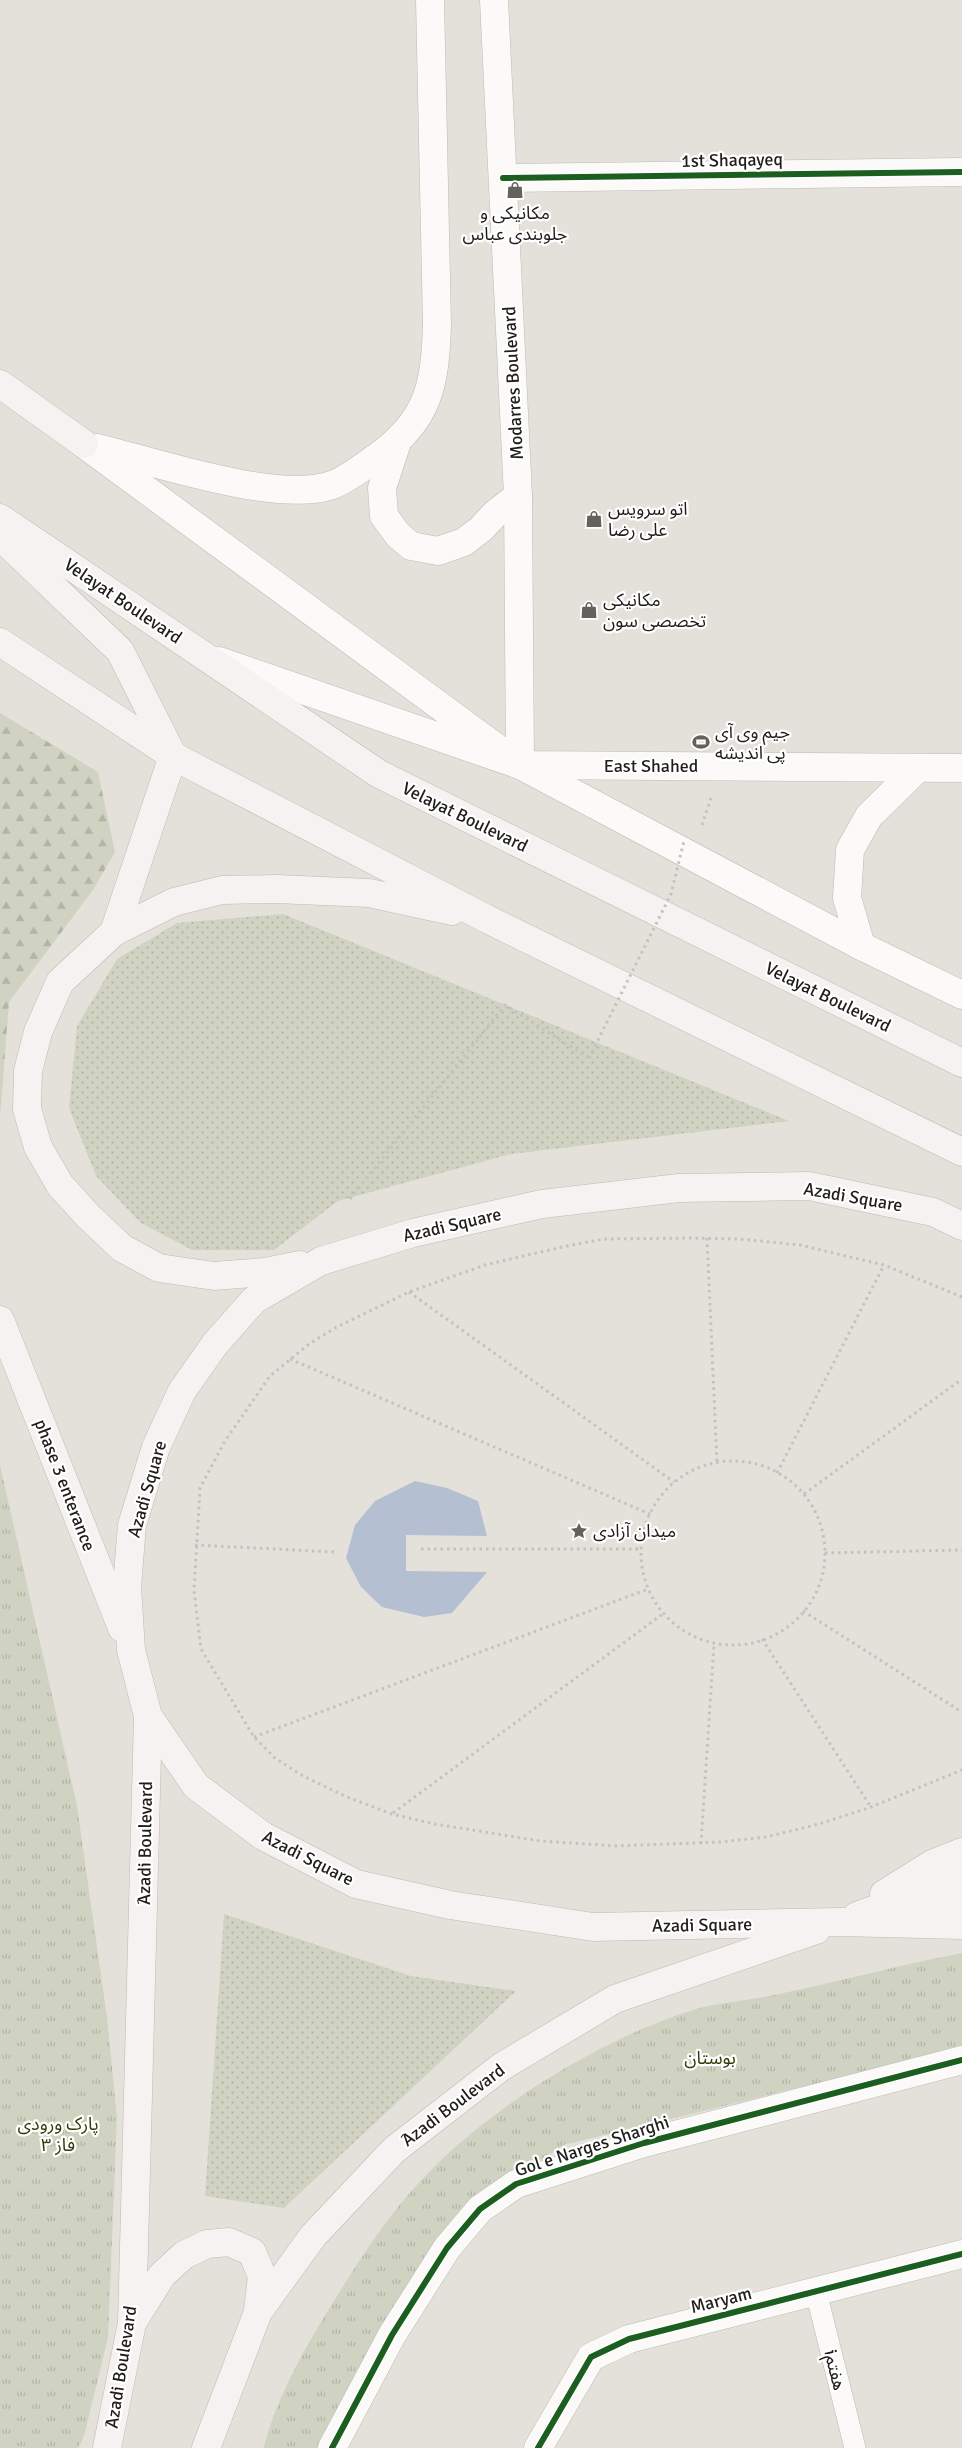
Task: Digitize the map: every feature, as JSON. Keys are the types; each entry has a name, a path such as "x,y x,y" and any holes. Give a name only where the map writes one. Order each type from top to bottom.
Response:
{"main road":[{"path":"84,444 211,477 254,486 298,491 332,485 397,442 415,421 430,393 436,362 437,325 430,0"},
{"name":"Modarres Boulevard","path":"494,0 518,496 520,766"},
{"name":"1st Shaqayeq","path":"503,178 962,172"},
{"path":"0,384 520,766 860,946 962,995"},
{"path":"397,442 382,488 384,516 398,536 410,546 438,551 464,542 518,496"},
{"name":"Velayat Boulevard","path":"0,518 379,774 962,1063"},
{"path":"0,536 120,651 173,756 114,932"},
{"path":"0,642 173,756 487,919 962,1152"},
{"path":"202,655 520,766"},
{"name":"East Shahed","path":"520,766 962,768"},
{"path":"860,946 847,898 850,850 869,816 918,768"},
{"path":"322,1261 265,1272 214,1276 158,1268 122,1248 88,1216 60,1185 38,1147 27,1109 28,1071 38,1032 60,982 114,932 174,902 222,890 276,889 369,893 487,919"},
{"name":"Azadi Square","path":"841,1922 593,1927 450,1905 356,1884 263,1836 196,1786 148,1716 131,1650 127,1587 132,1525 156,1447 182,1391 215,1344 254,1300 322,1261 413,1233 542,1204 680,1188 809,1186 933,1212 962,1226"},
{"name":"phase 3 enterance","path":"0,1320 131,1650"},
{"name":"َAzadi Boulevard","path":"107,2448 132,2323 148,1716"},
{"path":"841,1922 932,1864 962,1852"},
{"path":"841,1922 962,1878"},
{"path":"841,1922 962,1901"},
{"path":"841,1922 962,1925"},
{"name":"َAzadi Boulevard","path":"206,2448 258,2312 313,2236 394,2150 501,2067 615,1999 841,1922"},
{"name":"Gol e Narges Sharghi","path":"332,2448 392,2335 447,2248 480,2209 516,2184 644,2143 962,2060"},
{"path":"132,2323 162,2275 184,2255 207,2244 229,2242 252,2252 262,2276 258,2312"},
{"name":"Maryam","path":"538,2448 591,2358 629,2339 962,2254"}],"lane":[{"name":"iهفتم","path":"816,2292 855,2448"}],"path":[{"path":"350,1198 505,1005 588,1058 670,894 684,842"},
{"path":"708,1238 717,1463"},
{"path":"962,1297 950,1290 884,1265 800,1245 708,1238 604,1239 485,1265 409,1292 335,1328 290,1359 270,1376 225,1441 200,1488 195,1545 194,1591 201,1649 254,1737 276,1758 303,1776 392,1814 436,1824 540,1841 617,1846 700,1844 766,1837 819,1824 871,1807 962,1770"},
{"path":"777,1473 884,1265"},
{"path":"409,1292 674,1482"},
{"path":"290,1359 650,1514"},
{"path":"804,1494 962,1379"},
{"path":"730,1461 761,1465 789,1479 811,1502 824,1531 825,1563 816,1593 798,1619 772,1636 744,1644 714,1643 687,1632 664,1613 648,1589 641,1560 643,1531 654,1504 674,1482 699,1467 717,1463 730,1461"},
{"path":"195,1545 334,1552"},
{"path":"421,1549 642,1549"},
{"path":"825,1553 962,1550"},
{"path":"254,1737 648,1589"},
{"path":"803,1611 962,1712"},
{"path":"392,1814 664,1613"},
{"path":"762,1639 871,1807"},
{"path":"700,1844 714,1643"}],"green space":[{"path":"0,713 98,772 115,852 93,890 9,1002 0,1118"},
{"path":"283,914 789,1121 511,1154 338,1201 274,1250 192,1250 141,1223 96,1176 69,1108 77,1026 117,959 177,923"},
{"name":"پارک ورودی فاز ۳","path":"0,1465 77,1806 107,2017 117,2118 108,2337 84,2436 78,2448 0,2448"},
{"path":"224,1914 411,1976 516,1991 284,2208 205,2196"},
{"name":"بوستان","path":"962,1953 962,2048 563,2145 520,2176 485,2208 335,2448 264,2448 277,2407 297,2365 331,2306 373,2240 408,2195 435,2166 467,2137 538,2084 616,2041 693,2010 774,1995"}],"water":[{"path":"415,1481 447,1488 478,1501 487,1536 406,1535 406,1571 487,1572 452,1613 424,1617 382,1607 361,1587 346,1558 355,1525 375,1501"}],"cycle path":[{"path":"503,178 962,172"},
{"path":"332,2448 392,2335 447,2248 480,2209 516,2184 644,2143 962,2060"},
{"path":"538,2448 591,2357 629,2339 962,2254"}],"place":[{"name":"مکانیکی و جلوبندی عباس","path":"515,190"},
{"name":"اتو سرویس علی رضا","path":"594,519"},
{"name":"مکانیکی تخصصی سون","path":"589,610"},
{"name":"جیم وی آی پی اندیشه","path":"701,742"},
{"name":"میدان آزادی","path":"579,1531"}]}
